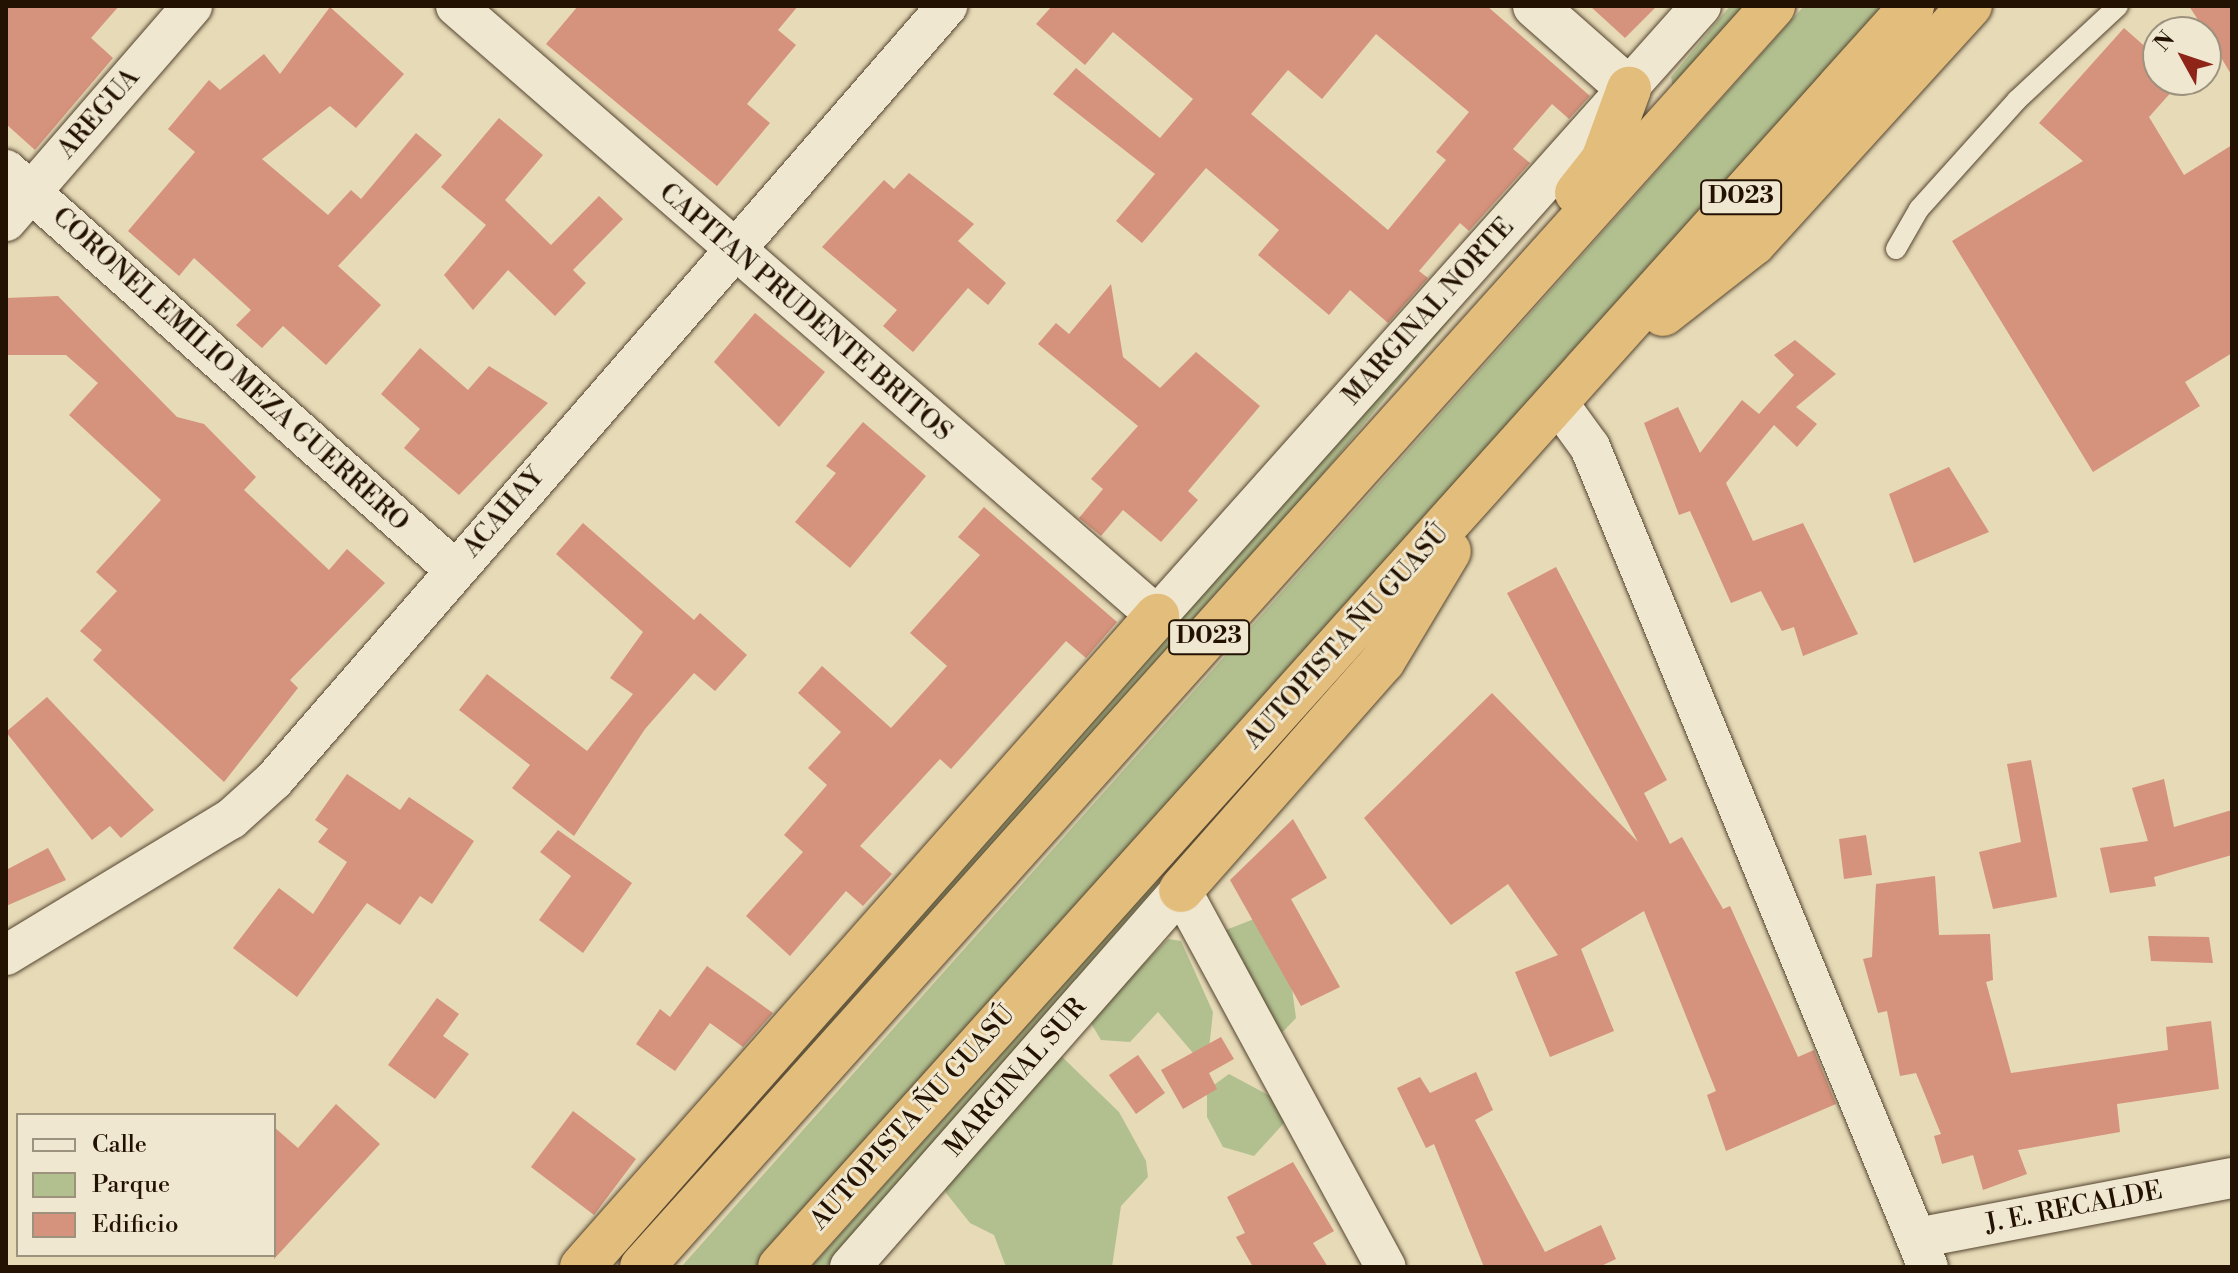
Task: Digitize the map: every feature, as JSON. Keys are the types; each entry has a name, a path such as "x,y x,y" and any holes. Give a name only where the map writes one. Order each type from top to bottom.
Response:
{"highway":[{"name":"D023","path":"642,1267 1773,6"},
{"name":"AUTOPISTA ÑU GUASÚ","path":"780,1267 1912,6"},
{"path":"1564,395 1754,243 1970,6"},
{"path":"1324,510 1603,160 1629,89"},
{"path":"1181,890 1383,661 1493,475"},
{"path":"582,1267 1157,616"}],"street":[{"name":"AREGUA","path":"14,194 192,6"},
{"name":"CAPITAN PRUDENTE BRITOS","path":"456,6 731,251 1157,616"},
{"name":"ACAHAY","path":"6,955 231,819 274,780 947,6"},
{"path":"1535,6 1629,89"},
{"name":"MARGINAL NORTE","path":"1157,616 1701,6"},
{"name":"CORONEL EMILIO MEZA GUERRERO","path":"14,194 455,570"},
{"path":"1564,395 1590,447 1922,1252"},
{"path":"1181,890 1386,1267"},
{"name":"MARGINAL SUR","path":"850,1267 1181,890"},
{"name":"J. E. RECALDE","path":"1922,1252 2232,1178"}],"lane":[{"path":"1896,249 1919,209 2017,100 2118,6"}],"green space":[{"path":"1730,6 1751,6 1673,88 1671,77"},
{"path":"1804,6 1886,6 764,1267 681,1267"},
{"path":"1590,149 1216,604 613,1267 1203,592"},
{"path":"1288,734 826,1267 811,1267 1285,736"},
{"path":"1254,919 1290,974 1296,1018 1276,1039 1242,981 1244,961 1208,937"},
{"path":"1168,939 1181,941 1213,1012 1209,1049 1193,1053 1158,1012 1130,1042 1101,1040 1089,1020"},
{"path":"1055,1050 1119,1112 1146,1161 1148,1177 1121,1206 1112,1267 1006,1267 994,1235 970,1223 946,1193 941,1172 997,1131 999,1117"},
{"path":"1229,1074 1283,1103 1284,1123 1254,1156 1223,1147 1207,1117 1207,1090"}],"building":[{"path":"6,6 119,6 91,38 113,58 35,150 6,124"},
{"path":"578,6 798,6 778,30 796,45 747,104 770,123 717,186 546,44"},
{"path":"1052,6 1487,6 1590,96 1569,119 1552,104 1513,149 1530,163 1469,231 1460,223 1419,271 1428,278 1388,323 1350,290 1329,315 1258,255 1279,230 1206,168 1142,243 1116,221 1155,174 1053,94 1076,68 1160,138 1193,99 1113,32 1085,65 1036,24","holes":["1376,34 1469,112 1436,152 1446,160 1388,230 1251,114 1288,70 1322,99"]},
{"path":"1590,6 1657,6 1625,38"},
{"path":"2189,6 2232,6 2232,76 2222,59 2222,16 2196,16"},
{"path":"330,7 404,74 356,128 330,106 262,159 328,215 351,190 361,199 416,133 442,155 338,266 381,305 326,365 283,326 262,348 236,325 251,310 194,258 179,276 128,231 195,152 168,129 209,80 220,90 264,54 280,74"},
{"path":"2124,28 2142,44 2142,96 2168,96 2149,117 2184,175 2232,145 2232,353 2185,382 2200,406 2093,472 1952,241 2083,161 2039,123"},
{"path":"499,118 543,155 505,200 551,245 599,196 623,219 573,270 586,283 555,316 508,270 473,310 444,275 486,225 441,187"},
{"path":"909,173 974,224 958,241 1006,283 988,305 968,288 913,352 883,326 897,310 822,247 884,180 894,189"},
{"path":"1111,284 1123,357 1160,388 1196,352 1260,406 1188,491 1198,500 1161,542 1123,510 1101,536 1079,518 1103,489 1091,479 1138,426 1038,344 1056,323 1069,334"},
{"path":"58,296 177,417 204,424 256,477 244,490 329,570 347,549 385,583 290,680 298,688 224,782 93,660 102,650 80,631 117,591 96,572 161,500 69,415 98,383 66,355 6,355 6,298"},
{"path":"755,313 825,372 779,427 714,362"},
{"path":"1795,340 1836,374 1796,407 1817,424 1797,447 1774,425 1726,483 1753,541 1803,523 1858,634 1803,656 1794,627 1782,631 1761,591 1731,603 1690,511 1679,515 1644,423 1678,407 1700,453 1742,400 1759,414 1794,375 1774,355"},
{"path":"420,348 468,390 489,366 548,403 459,495 404,448 420,429 381,394"},
{"path":"863,422 926,476 850,568 795,522 836,473 826,466"},
{"path":"1949,467 1989,532 1914,563 1889,494"},
{"path":"984,507 1117,622 1086,658 1066,641 951,769 940,759 860,846 892,874 863,906 846,891 790,956 746,916 803,852 784,835 827,785 808,768 841,732 798,693 822,666 891,728 947,666 910,633 980,555 958,537"},
{"path":"583,523 694,620 700,613 747,655 715,691 694,673 645,729 574,836 512,788 530,765 459,710 487,674 587,751 633,694 610,678 643,632 556,554"},
{"path":"1556,567 1667,780 1644,793 1670,844 1682,837 1723,909 1730,906 1798,1057 1814,1050 1836,1104 1726,1151 1707,1095 1716,1091 1644,911 1581,949 1614,1031 1550,1057 1515,972 1558,955 1508,884 1451,925 1364,818 1492,693 1638,842 1507,593"},
{"path":"47,697 154,810 121,838 110,826 92,840 6,732"},
{"path":"2031,760 2057,897 1993,909 1979,852 2021,842 2007,764"},
{"path":"347,774 400,810 409,797 474,841 432,904 420,896 400,925 367,903 297,997 233,948 279,888 313,914 347,862 318,842 328,829 315,820"},
{"path":"2164,779 2174,827 2232,810 2232,855 2154,877 2156,886 2110,893 2100,848 2148,841 2132,788"},
{"path":"1293,819 1327,878 1291,899 1340,987 1301,1006 1230,880"},
{"path":"558,830 632,883 583,953 539,920 571,876 540,852"},
{"path":"1866,835 1872,875 1844,879 1839,839"},
{"path":"48,848 66,880 6,906 6,870"},
{"path":"1935,876 1939,935 1990,934 1993,980 1986,982 2011,1073 2168,1050 2166,1027 2211,1021 2219,1089 2117,1104 2120,1132 2018,1150 2027,1174 1983,1190 1973,1155 1942,1164 1934,1136 1941,1134 1916,1073 1900,1076 1887,1011 1878,1013 1863,959 1872,957 1876,884"},
{"path":"2148,936 2209,937 2213,963 2151,961"},
{"path":"707,966 773,1013 743,1047 710,1023 675,1071 636,1044 660,1009 670,1017"},
{"path":"437,998 459,1014 443,1036 469,1054 435,1099 388,1065"},
{"path":"1221,1037 1234,1059 1209,1073 1217,1089 1183,1109 1161,1070"},
{"path":"1138,1055 1165,1093 1136,1114 1109,1075"},
{"path":"1476,1072 1493,1110 1475,1120 1545,1252 1601,1225 1616,1259 1599,1267 1484,1267 1434,1144 1426,1148 1397,1088 1420,1077 1430,1093"},
{"path":"336,1104 380,1144 276,1257 276,1129 298,1148"},
{"path":"573,1111 636,1159 594,1215 531,1167"},
{"path":"1293,1162 1334,1231 1313,1243 1328,1267 1253,1267 1236,1237 1245,1233 1227,1197"}]}
